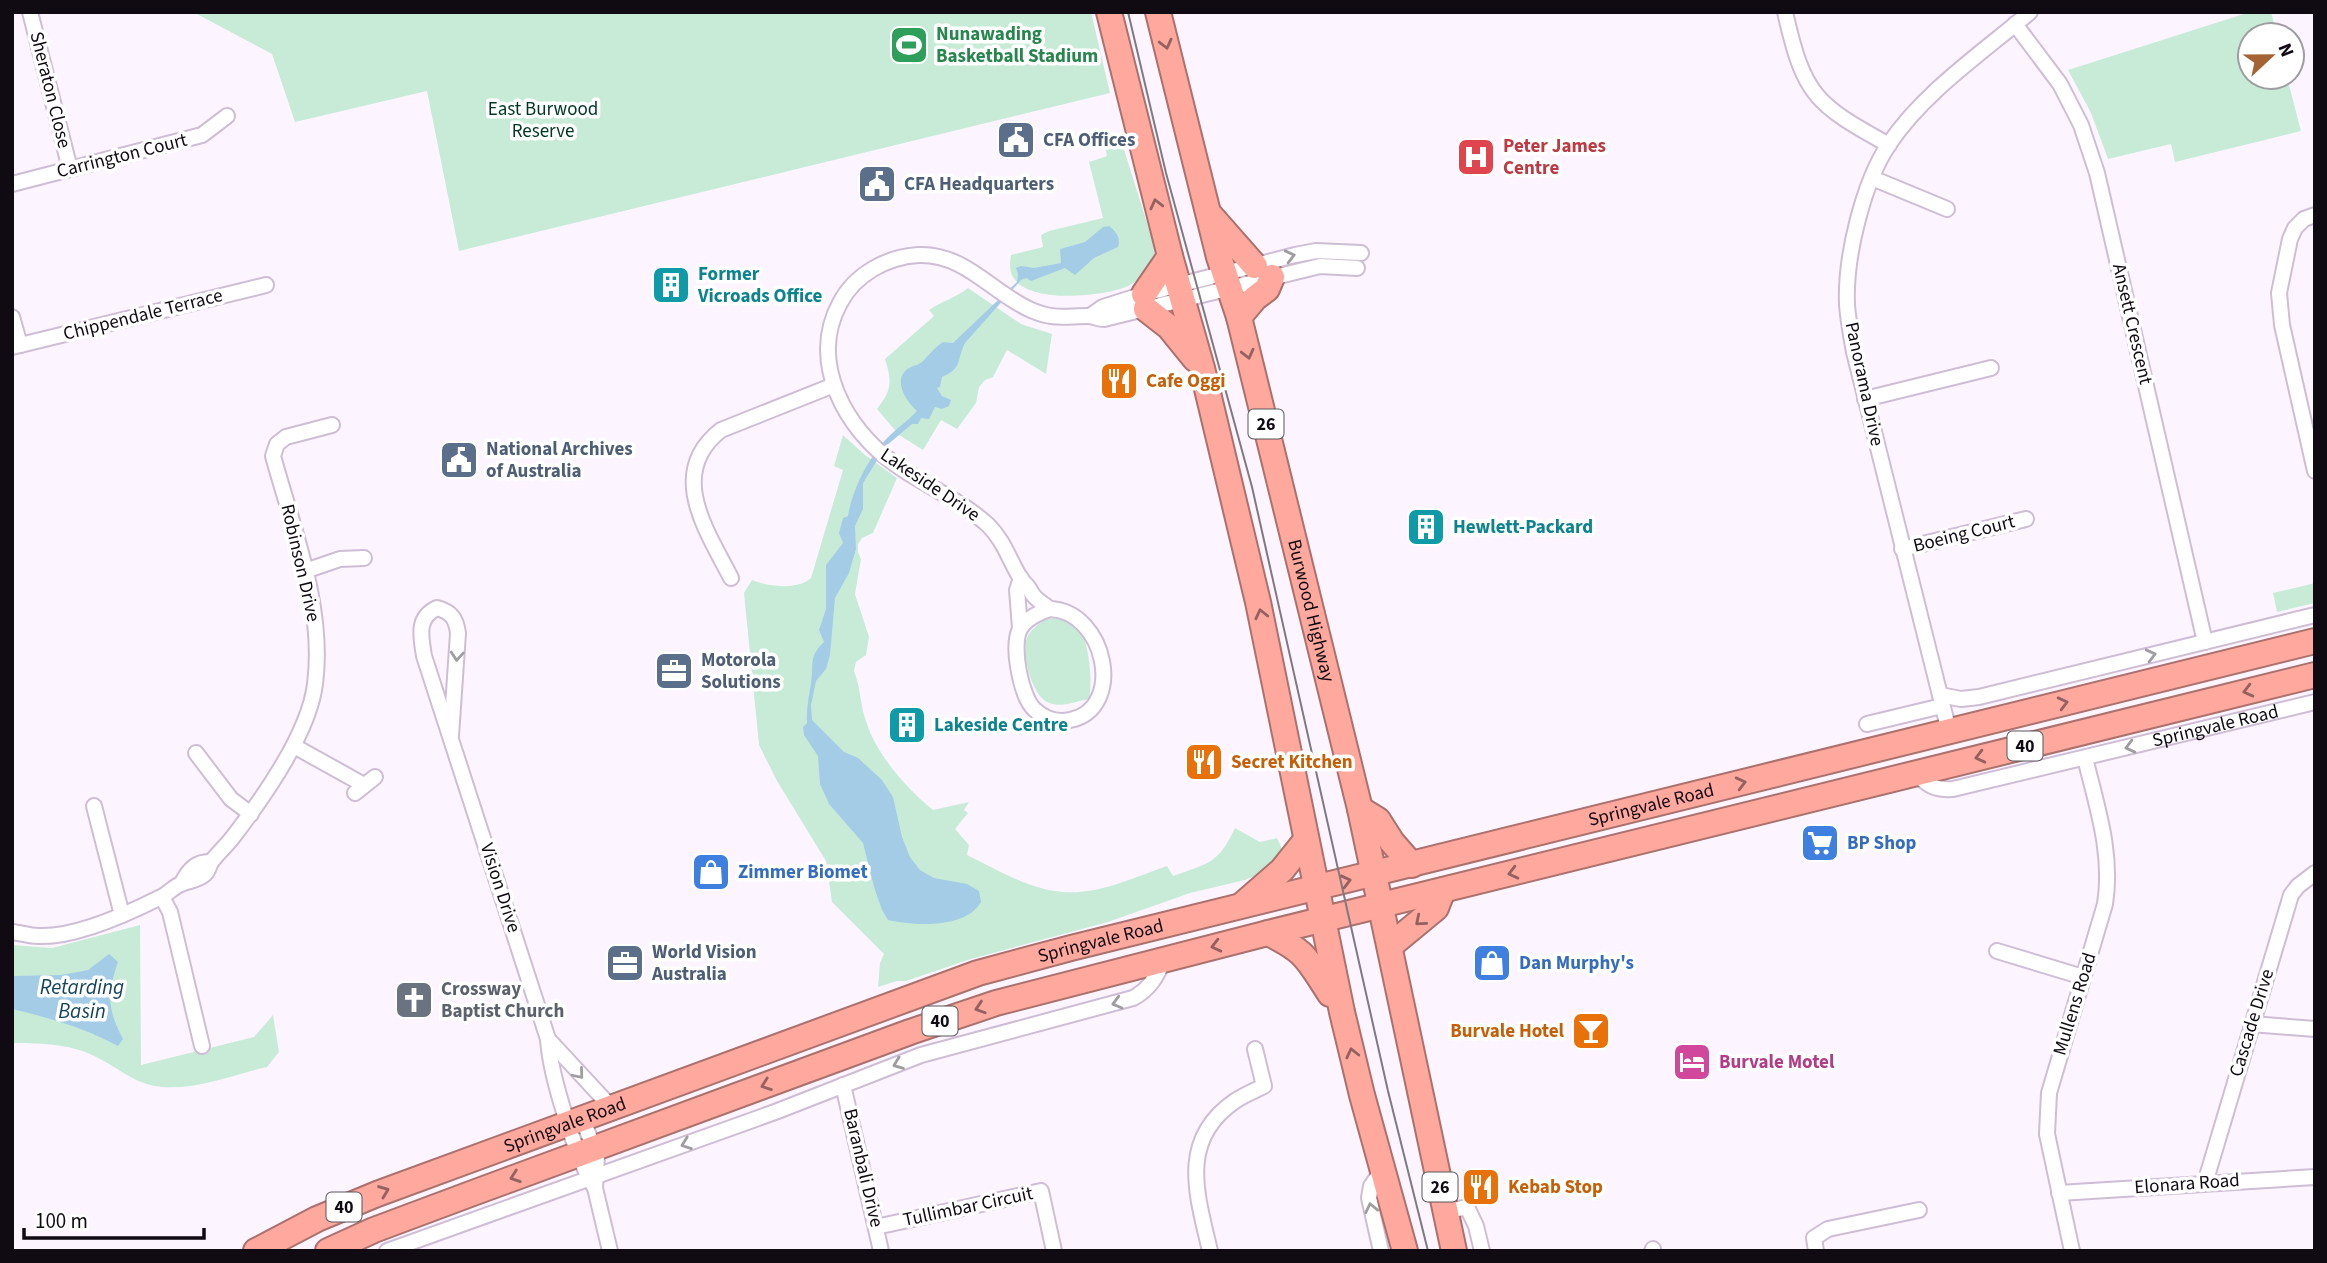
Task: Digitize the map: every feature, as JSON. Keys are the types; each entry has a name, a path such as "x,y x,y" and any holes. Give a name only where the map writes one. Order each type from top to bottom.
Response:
{"highway":[{"name":"26","path":"1109,12 1170,256 1202,368 1266,637 1342,1012 1405,1251"},
{"name":"Burwood Highway","path":"1158,12 1226,281 1239,317 1456,1209 1454,1251"},
{"path":"1208,212 1263,271 1267,289 1255,298 1239,317"},
{"path":"1170,256 1145,302 1172,330 1202,368"},
{"name":"Springvale Road","path":"256,1251 360,1200 881,1007 990,970 2315,641"},
{"name":"Springvale Road","path":"328,1251 415,1214 586,1151 922,1028 1026,994 2315,675"},
{"path":"1360,809 1378,820 1412,865"},
{"path":"1240,906 1282,870 1306,840"},
{"path":"1390,946 1436,908 1443,890"},
{"path":"1268,933 1295,947 1307,957 1342,1012"},
{"path":"990,970 1016,977 1026,994"}],"street":[{"name":"Sheraton Close","path":"30,12 70,169"},
{"path":"1785,12 1799,66 1820,101 1836,115 1889,145"},
{"name":"Panorama Drive","path":"1949,731 1853,352 1847,302 1851,253 1862,206 1872,178 1889,145 1930,99 2030,12"},
{"name":"Ansett Crescent","path":"2015,24 2060,84 2081,125 2097,173 2205,642"},
{"name":"Carrington Court","path":"12,184 202,135 227,116"},
{"path":"1872,178 1947,209"},
{"path":"2315,215 2304,219 2295,228 2290,239 2279,293 2282,325 2315,471"},
{"path":"1263,271 1316,251 1361,253"},
{"name":"Lakeside Drive","path":"1021,578 1017,590 1020,628 1016,655 1030,704 1041,715 1068,721 1081,716 1096,702 1103,687 1103,675 1091,631 1080,619 1063,610 1051,609 1033,596 1005,547 986,524 895,464 863,435 834,385 827,358 830,328 842,298 864,275 894,260 925,255 949,260 979,275 1034,312 1067,318 1090,316 1104,319 1145,302 1263,271"},
{"path":"1263,271 1320,266 1357,268"},
{"name":"Chippendale Terrace","path":"12,317 16,346 266,285"},
{"path":"1865,399 1992,368"},
{"path":"731,578 694,498 694,470 700,456 721,430 834,385"},
{"name":"Robinson Drive","path":"12,932 40,936 80,930 162,897 182,883 197,880 207,873 211,862 251,814 294,746 315,687 316,624 305,571 273,456 277,444 286,437 333,424"},
{"name":"Boeing Court","path":"1902,549 2026,519"},
{"path":"305,571 340,559 364,558"},
{"name":"Vision Drive","path":"451,736 458,633 456,621 448,611 438,608 425,615 420,628 424,656 548,1039 549,1053 586,1151 610,1251"},
{"path":"1020,628 1037,614 1051,609"},
{"path":"1867,724 1941,700 1989,695 2315,615"},
{"path":"1977,724 1989,695"},
{"name":"Springvale Road","path":"1916,773 1924,783 1933,788 1953,789 2315,702"},
{"path":"294,746 365,785"},
{"path":"196,754 231,799 251,814"},
{"name":"Mullens Road","path":"2072,1251 2047,1134 2047,1102 2105,904 2109,867 2085,758"},
{"path":"93,806 122,915"},
{"name":"Cascade Drive","path":"2205,1183 2291,895 2315,873"},
{"path":"162,897 170,912 202,1046"},
{"path":"1997,951 2083,977"},
{"name":"Springvale Road","path":"387,1251 594,1181 929,1052 1133,999 1155,980 1164,959"},
{"path":"2251,1024 2315,1029"},
{"name":"Vision Drive","path":"548,1039 611,1107"},
{"path":"1210,1251 1197,1195 1197,1152 1214,1118 1234,1101 1264,1086 1255,1049"},
{"name":"Baranbali Drive","path":"843,1085 881,1251"},
{"path":"1381,1251 1369,1198 1371,1186 1383,1169"},
{"name":"Elonara Road","path":"2059,1194 2315,1177"},
{"name":"Tullimbar Circuit","path":"876,1227 1041,1191 1054,1251"},
{"name":"Burwood Highway","path":"1456,1209 1476,1226 1482,1251"},
{"path":"1816,1251 1814,1238 1828,1229 1919,1210"}],"green space":[{"name":"East Burwood Reserve","path":"193,12 1091,12 1110,93 459,251 427,91 295,122 272,54"},
{"path":"2250,12 2271,12 2273,21 2236,21 2236,91 2291,91 2301,131 2175,162 2171,144 2108,159 2091,113 2068,70"},
{"path":"1121,140 1155,248 1153,259 1146,270 1138,280 1128,286 1102,293 1050,295 1021,286 1012,275 1011,255 1043,247 1041,235 1049,231 1103,218 1089,162 1107,156 1104,142"},
{"path":"968,288 1021,324 1052,334 1046,374 1007,350 993,377 985,380 979,387 976,403 957,429 941,420 923,450 899,435 877,409 889,386 885,359 934,316 929,310"},
{"path":"843,435 897,478 873,533 862,538 858,544 861,559 855,594 869,637 866,655 856,662 854,671 865,718 886,760 933,810 969,802 964,810 968,813 955,829 969,845 967,855 1014,878 1063,892 1090,891 1167,866 1173,876 1195,868 1217,856 1235,828 1260,842 1277,838 1283,851 1281,856 1263,872 1245,880 1190,893 1108,922 878,987 880,963 884,954 832,902 826,861 777,781 759,745 744,593 752,580 791,586 811,578 843,470 834,466"},
{"path":"2315,583 2315,603 2277,612 2273,593"},
{"path":"1061,618 1077,626 1081,632 1089,661 1090,682 1089,699 1058,705 1047,702 1037,691 1032,683 1025,653 1027,638 1035,627 1045,619"},
{"path":"140,925 141,1065 254,1037 273,1015 279,1052 267,1067 194,1085 164,1087 137,1080 81,1051 47,1044 12,1043 12,945 52,948"}],"water":[{"path":"1109,226 1117,235 1118,247 1094,258 1075,275 1065,268 1031,281 1026,278 1021,280 965,343 956,367 942,377 940,387 937,388 942,396 951,400 949,406 942,409 935,407 929,419 921,418 918,424 912,424 886,446 863,483 863,509 855,526 856,549 849,573 835,598 830,655 826,669 816,681 811,705 812,720 844,752 858,758 882,780 893,797 902,837 910,857 920,870 934,878 967,884 979,891 981,902 974,911 952,921 911,924 888,920 874,887 863,843 829,804 820,784 818,756 804,735 813,661 824,642 819,630 826,609 826,565 843,543 839,533 843,518 848,516 856,488 870,461 885,440 917,411 901,386 902,375 906,370 922,362 943,342 953,343 1017,282 1016,268 1061,263 1060,249 1085,242 1103,227"},
{"name":"Retarding Basin","path":"109,954 118,962 110,1001 123,1039 118,1046 67,1024 12,1009 12,976 61,975 88,970"}],"tram line":[{"path":"1128,12 1166,173 1252,487 1388,1091 1428,1251"}],"place":[{"name":"Nunawading Basketball Stadium","path":"909,45"},
{"name":"CFA Offices","path":"1016,140"},
{"name":"Peter James Centre","path":"1476,157"},
{"name":"CFA Headquarters","path":"877,184"},
{"name":"Former Vicroads Office","path":"671,285"},
{"name":"Cafe Oggi","path":"1119,381"},
{"name":"National Archives of Australia","path":"459,460"},
{"name":"Hewlett-Packard","path":"1426,527"},
{"name":"Motorola Solutions","path":"674,671"},
{"name":"Lakeside Centre","path":"907,725"},
{"name":"Secret Kitchen","path":"1204,762"},
{"name":"BP Shop","path":"1820,843"},
{"name":"Zimmer Biomet","path":"711,872"},
{"name":"World Vision Australia","path":"625,963"},
{"name":"Dan Murphy's","path":"1492,963"},
{"name":"Crossway Baptist Church","path":"414,1000"},
{"name":"Burvale Hotel","path":"1591,1031"},
{"name":"Burvale Motel","path":"1692,1062"},
{"name":"Kebab Stop","path":"1481,1187"}]}
